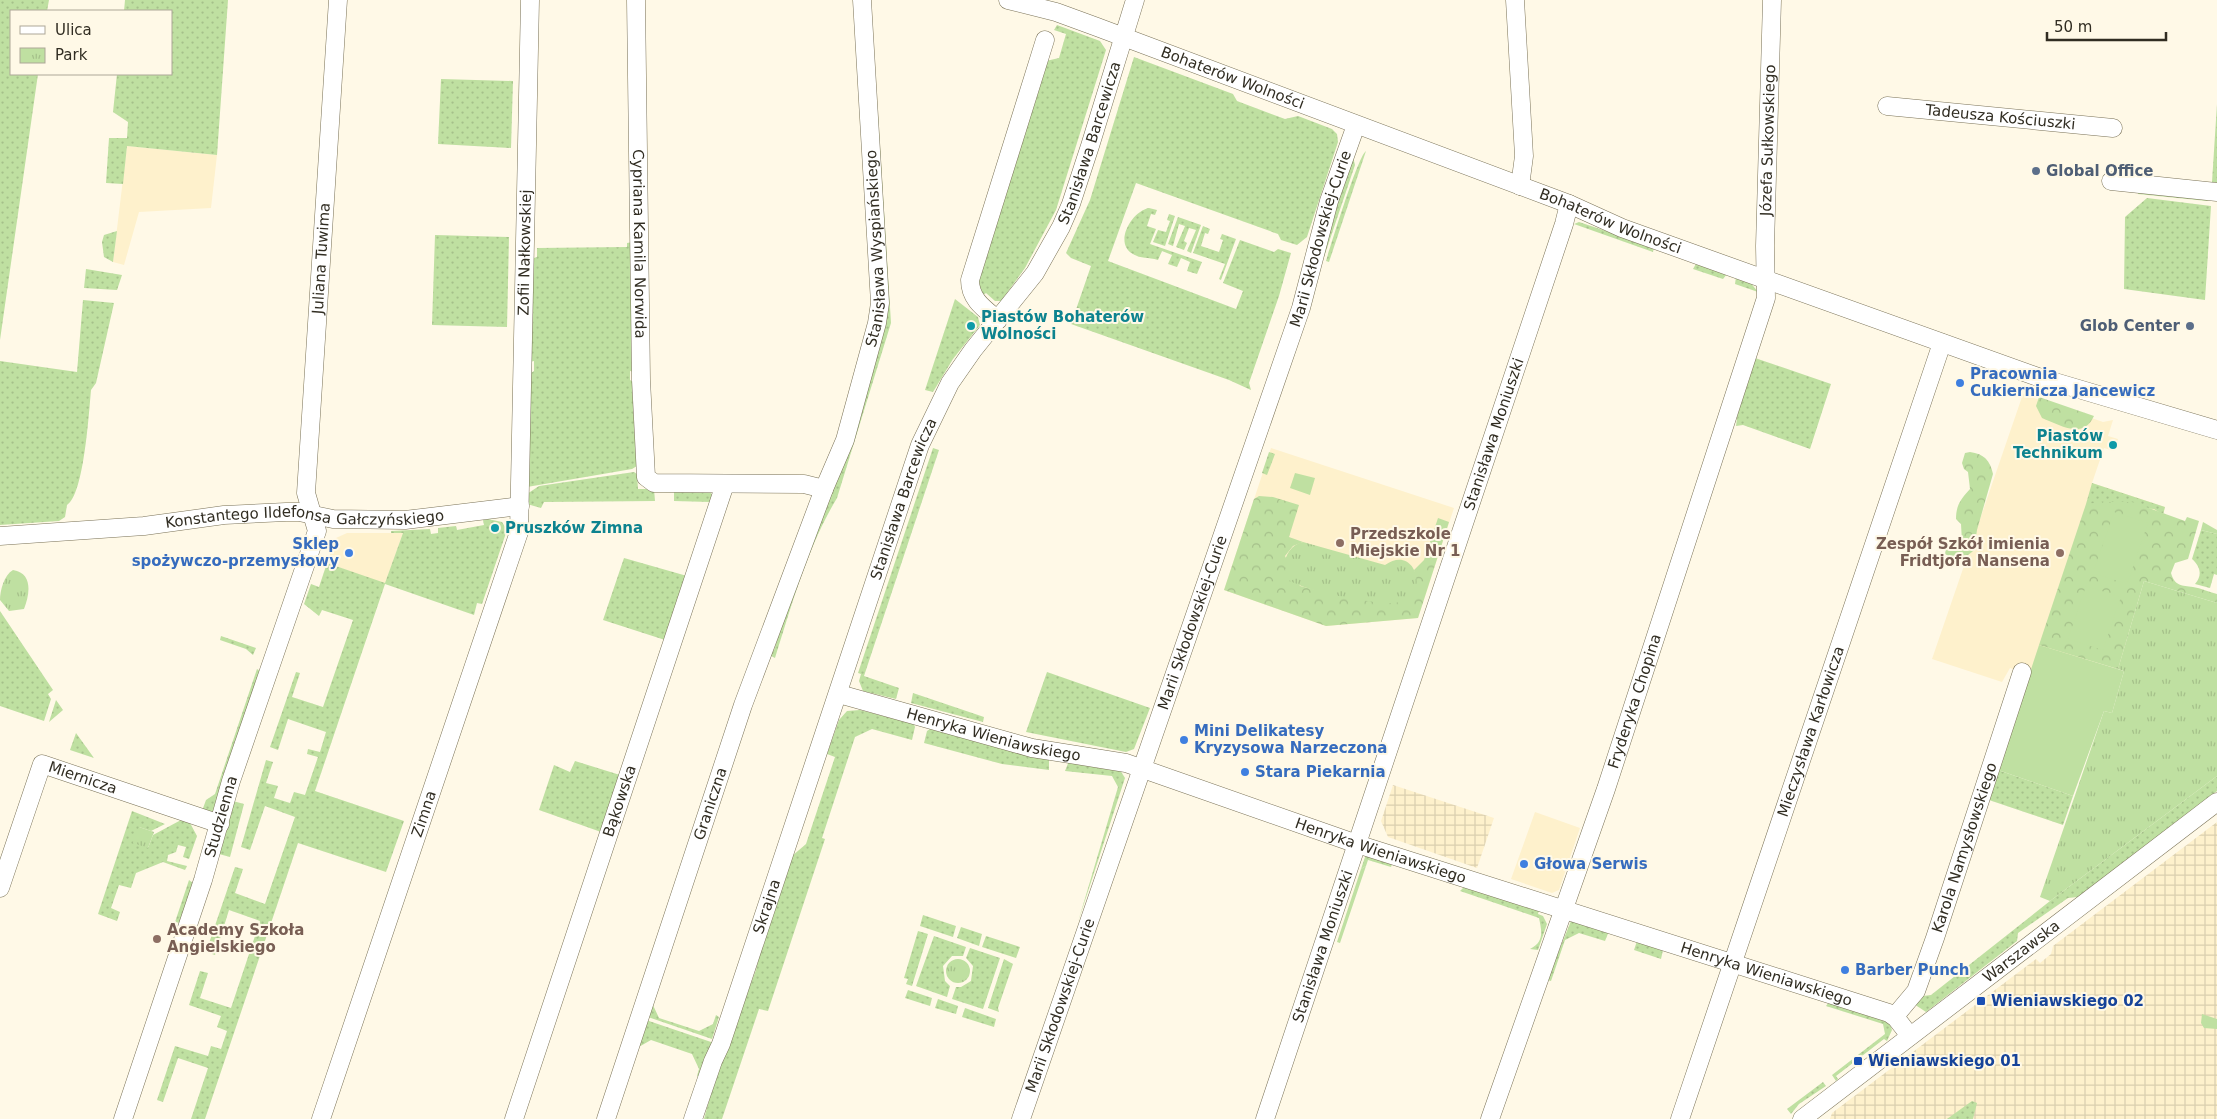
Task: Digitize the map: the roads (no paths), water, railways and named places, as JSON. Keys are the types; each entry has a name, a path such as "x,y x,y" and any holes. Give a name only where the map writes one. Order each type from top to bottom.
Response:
{"street":[{"name":"Juliana Tuwima","path":"314,516 307,501 306,493 338,0"},
{"name":"Zofii Nałkowskiej","path":"520,506 530,0"},
{"name":"Cypriana Kamila Norwida","path":"636,0 644,460 646,477 654,483 725,484"},
{"name":"Stanisława Wyspiańskiego","path":"824,490 845,440 877,323 880,303 862,0"},
{"name":"Bohaterów Wolności","path":"1008,0 1056,12 1124,37 1569,204 1622,228 1942,344 2045,380 2217,430"},
{"name":"Stanisława Barcewicza","path":"838,694 930,423 959,369 1034,273 1064,219 1090,146 1135,0"},
{"path":"1515,0 1524,156 1520,186"},
{"name":"Józefa Sułkowskiego","path":"1766,280 1772,0"},
{"path":"998,320 975,300 970,289 970,280 1045,40"},
{"name":"Tadeusza Kościuszki","path":"1887,106 2113,128"},
{"name":"Marii Skłodowskiej-Curie","path":"1021,1119 1140,768 1301,308 1329,201 1356,125"},
{"path":"2111,181 2217,192"},
{"name":"Stanisława Moniuszki","path":"1265,1119 1569,204"},
{"name":"Fryderyka Chopina","path":"1490,1119 1606,789 1678,573 1766,298 1766,280"},
{"name":"Mieczysława Karłowicza","path":"1680,1119 1942,344"},
{"path":"725,484 804,484 824,490"},
{"name":"Bąkowska","path":"514,1119 725,484"},
{"name":"Graniczna","path":"606,1119 743,705 824,490"},
{"name":"Konstantego Ildefonsa Gałczyńskiego","path":"0,536 144,526 224,515 299,512 333,520 405,520 520,506"},
{"name":"Zimna","path":"321,1119 519,536 520,506"},
{"name":"Studzienna","path":"123,1119 203,880 231,781 316,534 317,528 314,516"},
{"name":"Karola Namysłowskiego","path":"1895,1016 1916,991 1936,938 2022,672"},
{"name":"Henryka Wieniawskiego","path":"838,694 1032,748 1126,763 1356,844 1895,1016"},
{"name":"Skrajna","path":"693,1119 713,1060 721,1044 838,694"},
{"name":"Miernicza","path":"0,888 42,764 220,824"},
{"name":"Warszawska","path":"1802,1119 2217,802"},
{"path":"1895,1016 1910,1036"}],"place":[{"name":"Global Office","path":"2036,171"},
{"name":"Piastów Bohaterów Wolności","path":"971,326"},
{"name":"Glob Center","path":"2190,326"},
{"name":"Pracownia Cukiernicza Jancewicz","path":"1960,383"},
{"name":"Piastów Technikum","path":"2113,445"},
{"name":"Pruszków Zimna","path":"495,528"},
{"name":"Przedszkole Miejskie Nr 1","path":"1340,543"},
{"name":"Sklep spożywczo-przemysłowy","path":"349,553"},
{"name":"Zespół Szkół imienia Fridtjofa Nansena","path":"2060,553"},
{"name":"Mini Delikatesy Kryzysowa Narzeczona","path":"1184,740"},
{"name":"Stara Piekarnia","path":"1245,772"},
{"name":"Głowa Serwis","path":"1524,864"},
{"name":"Academy Szkoła Angielskiego","path":"157,939"},
{"name":"Barber Punch","path":"1845,970"},
{"name":"Wieniawskiego 02","path":"1981,1001"},
{"name":"Wieniawskiego 01","path":"1858,1061"}]}
